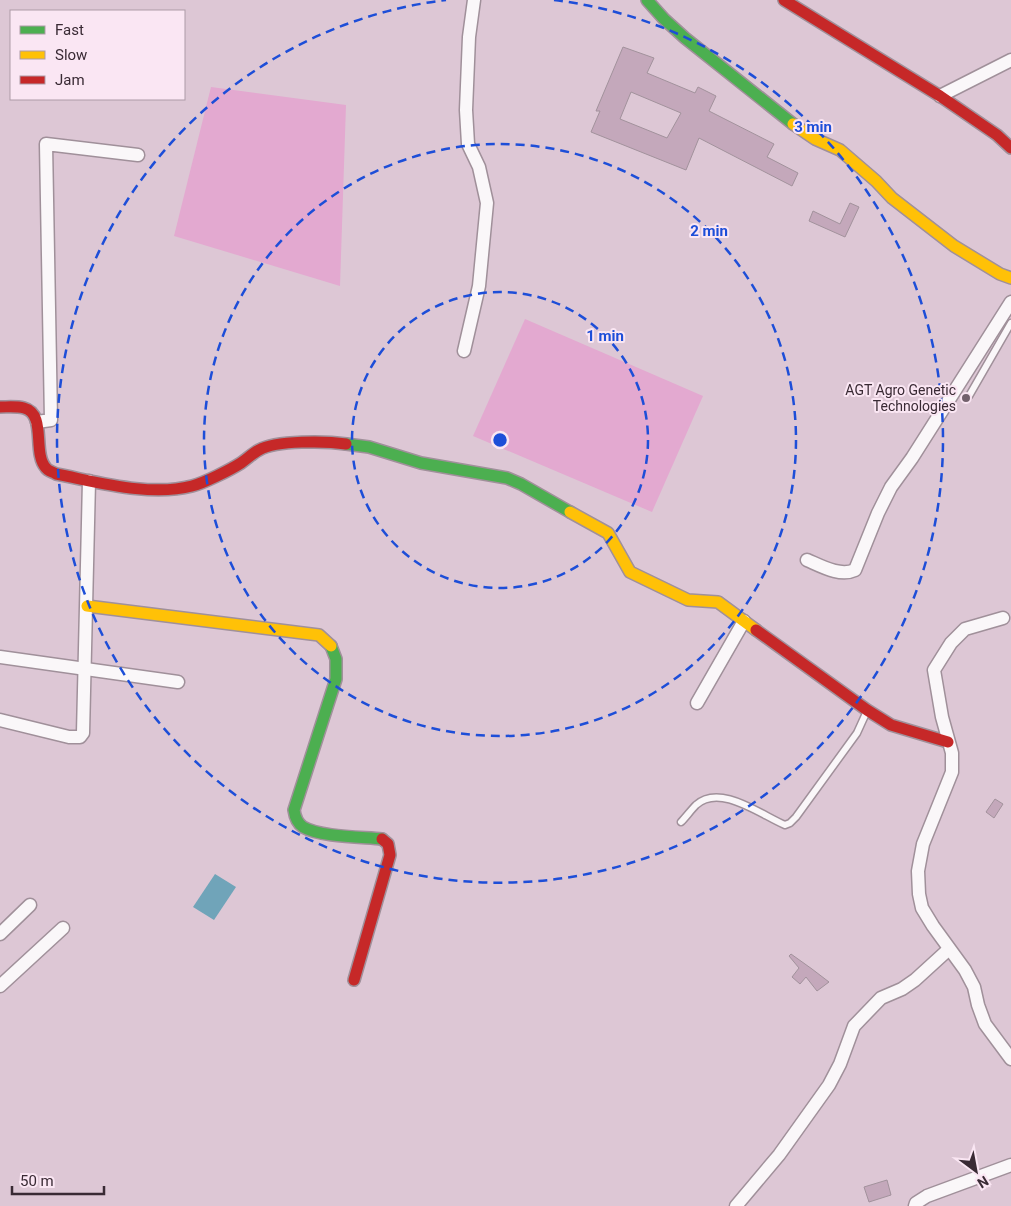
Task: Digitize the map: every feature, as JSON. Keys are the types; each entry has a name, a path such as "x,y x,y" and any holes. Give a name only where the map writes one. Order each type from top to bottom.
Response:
{"street":[{"path":"464,351 479,286 487,203 479,167 468,144 466,110 468,37 474,0"},
{"path":"646,0 685,38 790,122 815,139 840,150 876,181 892,198 954,246 1000,274 1011,278"},
{"path":"784,0 940,96 997,135 1011,148"},
{"path":"940,96 1011,60"},
{"path":"37,422 51,420 46,144 138,155"},
{"path":"807,560 831,570 846,572 855,570 878,512 891,487 912,458 1011,302"},
{"path":"0,407 27,408 32,412 37,422 41,458 46,468 56,474 138,489 170,489 193,486 240,464 260,450 277,444 334,442 369,447 421,463 507,478 603,528 608,533 630,572 688,600 718,602 867,710 891,725 948,742"},
{"path":"0,720 69,737 80,737 84,730 89,481"},
{"path":"86,606 319,636 328,640 333,647 338,667 336,679 294,810 295,818 305,828 328,834 383,839 390,848 390,856 354,980"},
{"path":"1003,618 965,629 951,643 934,670 948,742 952,753 952,772 923,844 918,871 922,908 965,970 974,987 985,1024 1011,1059"},
{"path":"697,703 744,622"},
{"path":"0,657 178,682"},
{"path":"0,934 30,905"},
{"path":"0,986 63,928"},
{"path":"736,1206 779,1155 823,1093 840,1064 854,1026 881,998 902,989 915,980 949,949"},
{"path":"915,1206 927,1196 1011,1165"}],"lane":[{"path":"969,396 1011,323"},
{"path":"681,822 697,804 708,798 721,796 785,825 790,823 857,734 867,710"}],"shaded area":[{"path":"211,87 346,105 340,286 174,236"},
{"path":"525,319 703,396 652,512 473,436"}],"water":[{"path":"215,874 236,887 214,920 193,907"}],"building":[{"path":"623,47 654,58 647,73 695,93 698,87 716,96 709,111 774,144 767,157 798,173 792,186 699,138 686,170 591,132 600,111 596,111","holes":["631,92 681,113 667,138 620,119"]},
{"path":"850,203 859,207 845,237 809,221 813,211 840,224"},
{"path":"995,799 1003,804 994,818 986,812"},
{"path":"791,954 829,982 817,991 806,977 800,984 792,977 799,968 789,956"},
{"path":"887,1180 891,1195 869,1202 864,1187"}],"traffic: fast":[{"path":"647,0 685,38 793,124"},
{"path":"346,444 369,447 421,463 507,478 570,512"},
{"path":"331,646 336,659 336,679 294,810 295,815 303,827 320,833 382,839"}],"traffic: slow":[{"path":"793,124 815,139 840,150 876,181 892,198 954,246 1000,274 1011,278"},
{"path":"570,512 608,533 630,572 688,600 718,602 756,630"},
{"path":"87,606 319,635 331,646"}],"traffic: jam":[{"path":"784,0 940,96 997,135 1011,148"},
{"path":"0,407 21,407 31,412 37,426 42,461 49,471 89,481 142,489 176,489 192,486 230,469 259,450 277,444 315,442 346,444"},
{"path":"756,630 867,710 891,725 948,742"},
{"path":"354,980 390,855 388,844 382,839"}],"place":[{"name":"AGT Agro Genetic Technologies","path":"966,398"}]}
